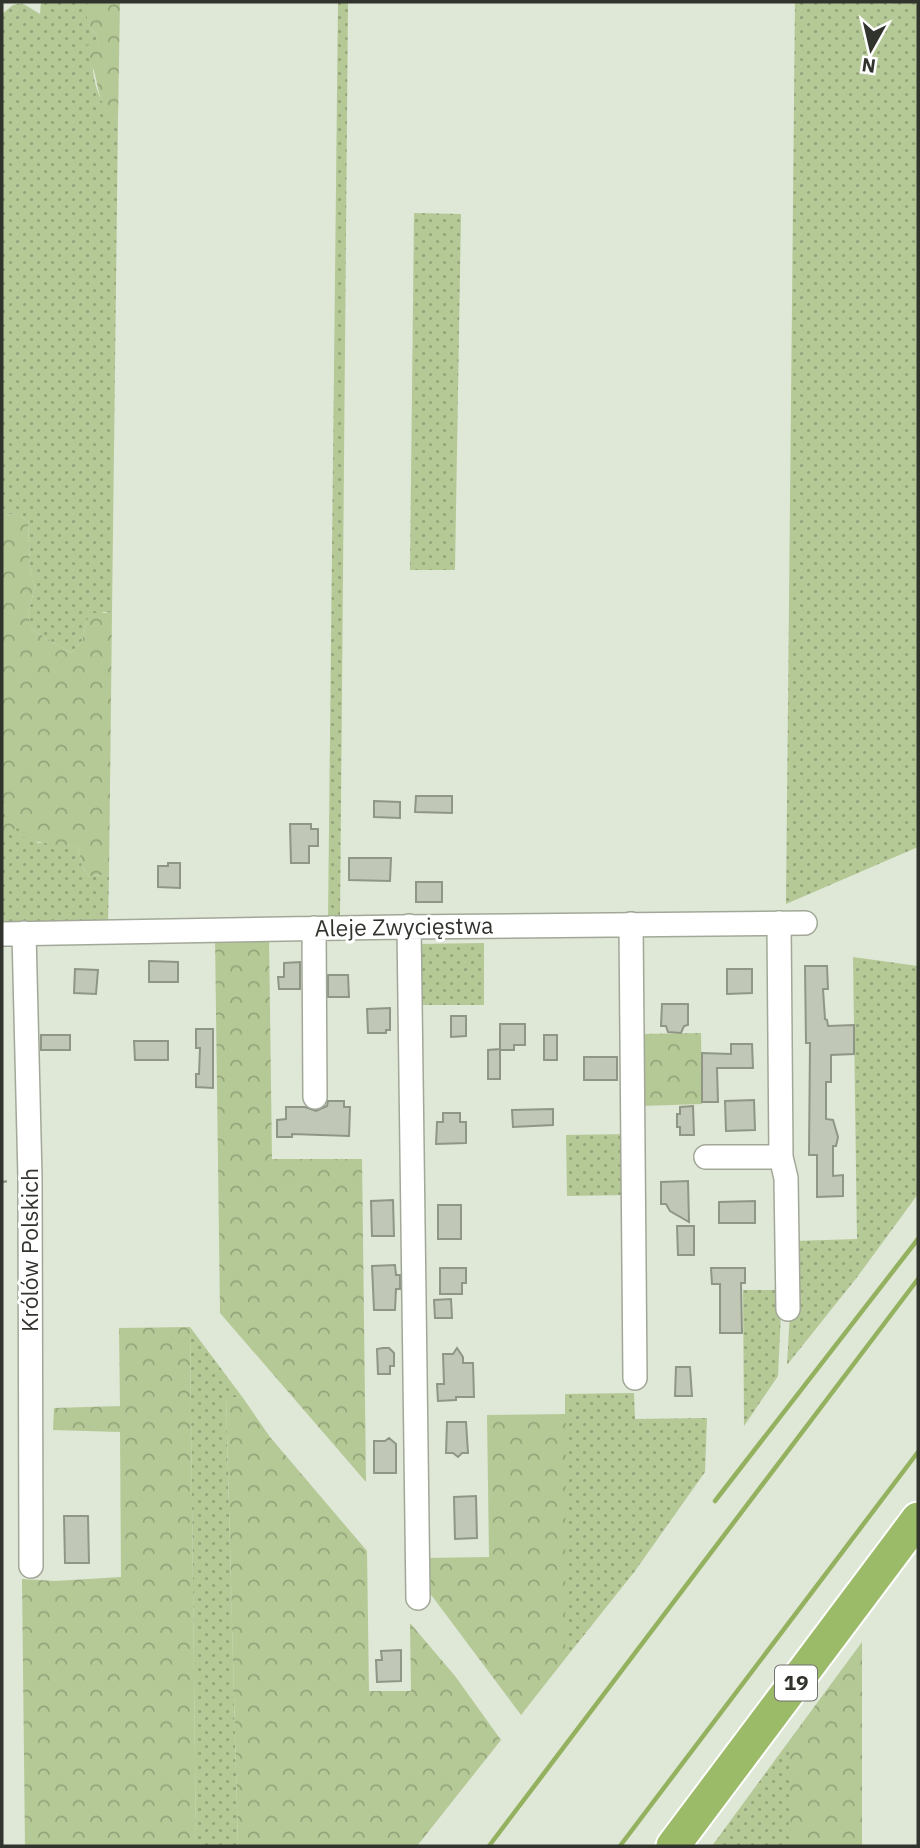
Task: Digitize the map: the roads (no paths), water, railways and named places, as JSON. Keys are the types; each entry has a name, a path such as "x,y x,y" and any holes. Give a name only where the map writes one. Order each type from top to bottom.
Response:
{"highway":[{"name":"19","path":"673,1846 918,1519"}],"street":[{"path":"779,923 781,1157 786,1178 788,1308"},
{"name":"Aleje Zwycięstwa","path":"13,934 409,926 805,923"},
{"path":"631,924 635,1378"},
{"path":"409,926 418,1598"},
{"path":"314,928 315,1097"},
{"name":"Królów Polskich","path":"13,934 30,1178 31,1566"},
{"path":"706,1157 781,1157"}],"waterway":[{"path":"715,1501 918,1239"},
{"path":"489,1846 918,1279"},
{"path":"620,1846 918,1452"}]}
